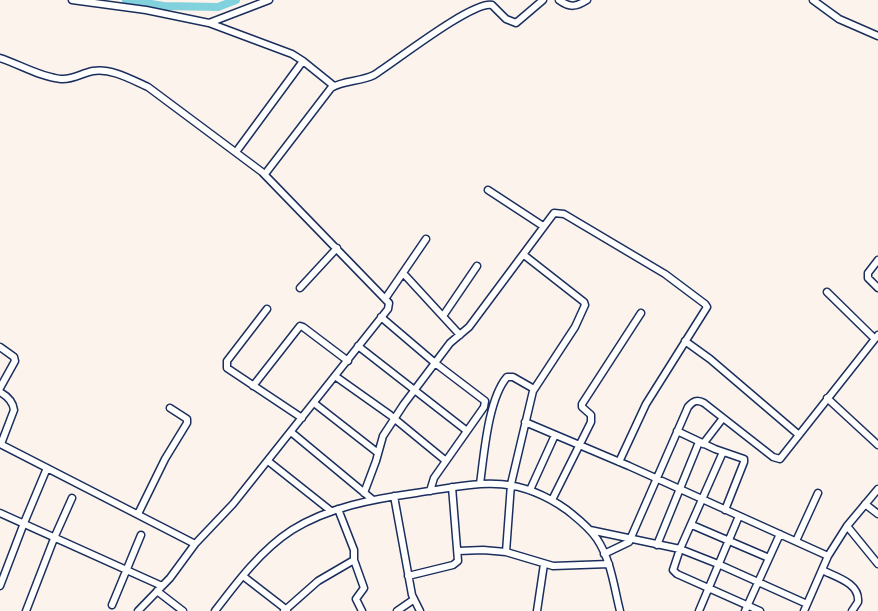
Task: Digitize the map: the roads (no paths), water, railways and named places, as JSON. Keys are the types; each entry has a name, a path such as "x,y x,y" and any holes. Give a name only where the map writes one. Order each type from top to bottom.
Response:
{"street":[{"path":"72,0 146,10 209,23 292,54 334,86"},
{"path":"209,23 269,0"},
{"path":"265,174 334,86 360,81 374,75 461,15 483,4 492,4 506,19 516,23 543,0"},
{"path":"559,0 567,6 575,7 587,0"},
{"path":"812,0 839,19 878,36"},
{"path":"0,58 50,77 60,79 76,77 94,71 105,71 133,80 158,94 265,174 385,299 389,306 348,361 227,511 195,544 162,586 138,611"},
{"path":"236,152 303,61"},
{"path":"488,190 543,226"},
{"path":"364,493 383,436 394,419 450,343 469,327 554,213 564,214 665,274 705,304 706,309 646,404 619,462"},
{"path":"385,299 426,240"},
{"path":"300,288 337,248"},
{"path":"506,552 511,484 534,389 575,328 585,305 584,302 524,255"},
{"path":"878,260 868,273 870,281 878,288"},
{"path":"443,316 477,266"},
{"path":"403,273 460,334"},
{"path":"604,554 627,544 631,539 688,406 697,400 704,403 776,459 781,459 827,398 877,337 828,292"},
{"path":"267,309 226,365 228,370 302,418"},
{"path":"552,500 580,445 591,419 591,415 582,407 582,404 642,313"},
{"path":"381,317 435,363 485,401"},
{"path":"253,386 300,326 348,361"},
{"path":"685,341 710,359 799,435"},
{"path":"358,346 467,431"},
{"path":"0,347 14,357 15,361 0,388"},
{"path":"335,376 394,419 446,461"},
{"path":"480,484 487,432 496,398 502,383 507,377 513,377 534,389"},
{"path":"0,392 7,396 13,404 14,410 0,444 195,544"},
{"path":"485,401 496,398"},
{"path":"827,398 878,445"},
{"path":"430,491 434,478 484,407 485,401"},
{"path":"314,403 378,453"},
{"path":"138,514 165,459 187,423 187,419 170,408"},
{"path":"657,545 701,443 723,418"},
{"path":"525,422 619,462 680,491 828,556"},
{"path":"677,431 701,443 745,460 725,510"},
{"path":"291,432 373,500"},
{"path":"530,490 555,435"},
{"path":"724,452 680,550 674,571 708,587 746,608 760,611"},
{"path":"268,461 331,511"},
{"path":"0,586 47,468"},
{"path":"215,611 243,576 265,552 291,531 312,519 331,511 373,500 480,484 511,484 530,490 552,500 585,524 598,540 609,564 620,611"},
{"path":"408,576 457,564 459,558 452,487"},
{"path":"804,611 828,556 848,526 878,489"},
{"path":"796,541 818,493"},
{"path":"394,496 413,600 420,611"},
{"path":"26,611 55,536 72,498"},
{"path":"865,504 878,514"},
{"path":"338,509 354,550 354,560 364,588 356,599 362,611"},
{"path":"0,512 162,586"},
{"path":"699,611 739,516"},
{"path":"692,525 729,539 769,558"},
{"path":"848,526 878,564"},
{"path":"590,530 680,550 718,564 807,604"},
{"path":"746,608 780,534"},
{"path":"112,605 141,535"},
{"path":"458,551 483,550 506,552 553,566 609,564"},
{"path":"243,576 286,610 318,581 354,560"},
{"path":"538,611 544,564"},
{"path":"822,570 852,585 857,590 858,602 852,611"},
{"path":"157,591 183,611"},
{"path":"397,611 413,600"}],"waterway":[{"path":"126,0 164,6 218,7 236,0"}]}
